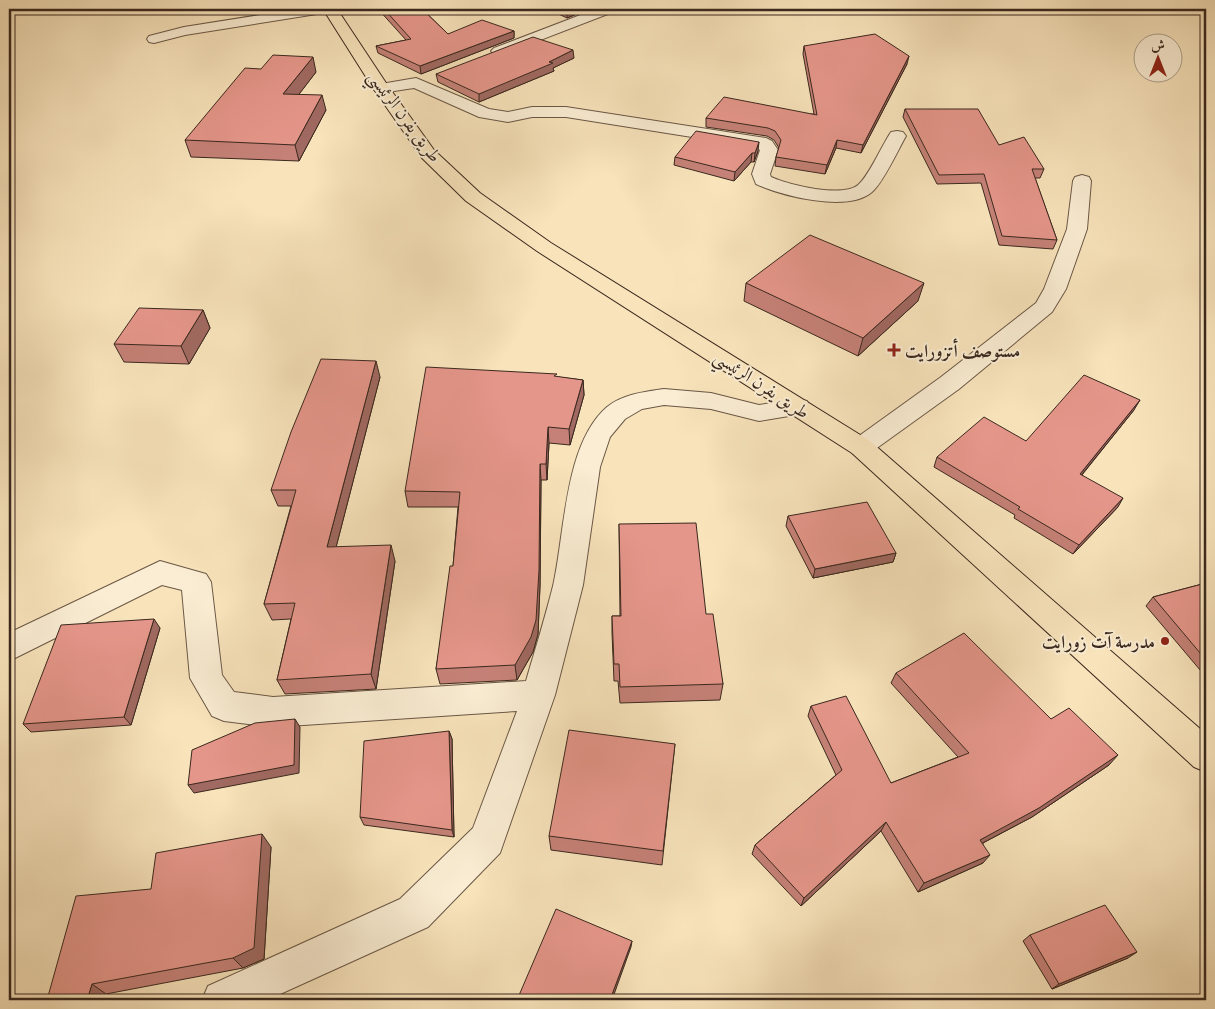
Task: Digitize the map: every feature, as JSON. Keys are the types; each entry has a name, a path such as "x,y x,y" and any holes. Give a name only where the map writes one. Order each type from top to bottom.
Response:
{"main road":[{"name":"طريق يفرن الرئيسي","path":"330,9 381,88 428,154 473,197 544,247 861,447 1206,756"}],"street":[{"path":"154,39 184,30 323,9"},
{"path":"488,55 608,9"},
{"path":"381,88 416,83 434,76"},
{"path":"416,83 485,113 508,117 532,112 566,112 760,142 766,145 768,150 760,174 763,180 828,196 846,196 860,193 867,187 897,136"},
{"path":"861,447 950,384 1044,307 1055,290 1077,229 1082,181"},
{"path":"222,1000 414,914 487,840 540,695 568,585 587,467 598,434 616,413 635,402 664,396 711,401 759,413 798,407"},
{"path":"9,648 160,573 196,582 206,678 224,706 273,712 540,695"}],"building":[{"path":"384,9 422,9 448,34 482,20 514,31 420,66 376,46 411,39"},
{"path":"875,34 909,56 863,145 837,140 827,165 776,157 781,140 775,131 768,128 706,118 724,97 817,115 804,46"},
{"path":"533,37 573,50 549,62 553,63 479,94 436,74"},
{"path":"273,55 313,57 283,94 322,95 295,145 185,140 245,68 261,69"},
{"path":"905,109 978,109 999,145 1024,137 1044,169 1032,169 1057,240 1002,236 984,174 939,175"},
{"path":"696,131 759,142 755,153 752,153 735,172 675,157"},
{"path":"810,235 924,283 863,338 746,283"},
{"path":"139,308 203,310 181,346 114,344"},
{"path":"321,359 376,361 327,547 391,545 371,674 277,680 295,603 264,604 296,490 271,490 291,432"},
{"path":"426,367 557,374 554,376 583,380 569,429 548,427 546,464 540,464 539,570 536,620 531,637 515,665 436,669 450,566 453,566 460,492 405,491"},
{"path":"1084,375 1140,400 1080,474 1123,498 1079,545 1018,509 1020,507 937,457 984,417 1026,441"},
{"path":"867,502 896,553 815,569 788,516"},
{"path":"696,523 706,614 713,614 723,684 620,687 619,664 614,664 612,616 621,616 619,524"},
{"path":"1206,583 1206,660 1153,597"},
{"path":"154,619 124,717 23,724 61,625"},
{"path":"964,633 1051,719 1069,708 1118,755 1039,808 980,840 990,855 924,883 886,822 804,898 755,845 842,770 811,706 846,696 891,783 969,753 896,673"},
{"path":"295,719 294,765 188,785 192,750 255,723"},
{"path":"569,730 675,744 663,851 549,836"},
{"path":"449,731 452,830 360,817 364,741"},
{"path":"262,834 254,948 233,958 92,984 88,997 47,1000 76,896 151,889 156,853"},
{"path":"1105,905 1137,952 1059,984 1030,935"},
{"path":"556,909 632,941 610,1000 517,1000"}],"place":[{"name":"مستوصف أتزورايت","path":"894,350"},
{"name":"مدرسة آت زورايت","path":"1165,641"}]}
